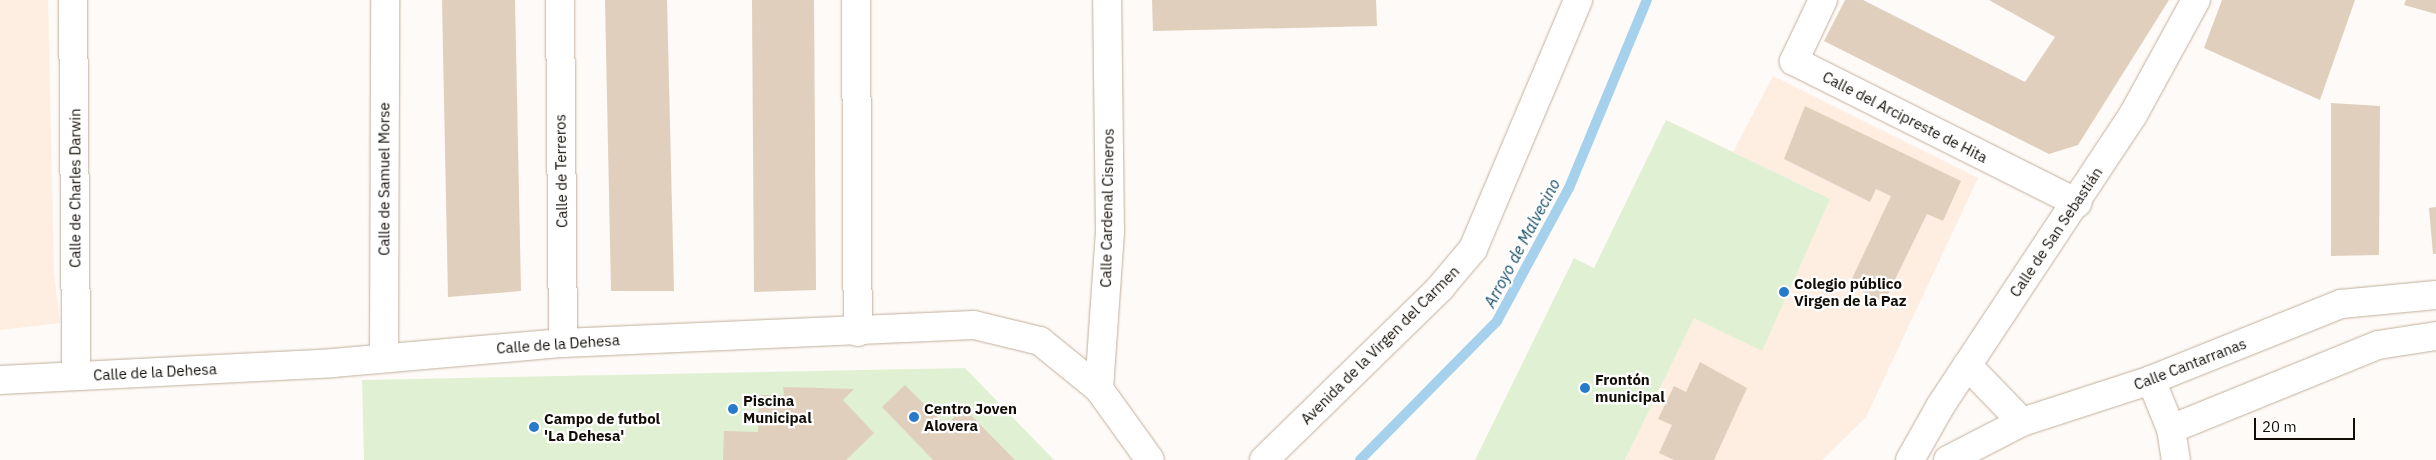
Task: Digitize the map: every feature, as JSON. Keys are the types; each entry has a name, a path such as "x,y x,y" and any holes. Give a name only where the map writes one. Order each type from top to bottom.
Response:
{"street":[{"name":"Calle de Charles Darwin","path":"74,0 76,376"},
{"name":"Calle de Samuel Morse","path":"384,0 384,357"},
{"name":"Calle de Terreros","path":"560,0 563,343"},
{"path":"856,0 858,332"},
{"name":"Calle Cardenal Cisneros","path":"1099,389 1110,233 1107,0"},
{"name":"Avenida de la Virgen del Carmen","path":"1264,460 1440,288 1473,249 1578,0"},
{"name":"Calle del Arcipreste de Hita","path":"1823,0 1794,61 2077,203"},
{"name":"Calle de San Sebastián","path":"1910,460 1967,365 2077,203 2163,65 2196,0"},
{"name":"Calle Cantarranas","path":"1948,460 2022,422 2151,380 2341,304 2436,295"},
{"name":"Calle de la Dehesa","path":"0,380 384,357 563,343 858,332 974,325 1040,342 1099,389"},
{"path":"2171,429 2378,344 2436,336"},
{"path":"1967,365 2022,422"},
{"path":"2151,380 2171,429 2176,460"},
{"path":"1099,389 1150,460"}],"shaded area":[{"path":"0,0 48,0 54,273 60,323 0,330"},
{"name":"Colegio público Virgen de la Paz","path":"1773,76 1978,178 1866,417 1822,460 1625,460 1694,317 1666,120 1733,152"}],"green space":[{"path":"1666,120 1830,199 1762,351 1694,318 1625,460 1475,460 1574,258 1594,268"},
{"path":"965,368 1054,460 364,460 362,380"}],"building":[{"path":"442,0 515,0 521,291 448,297"},
{"path":"605,0 667,0 674,291 611,291"},
{"path":"752,0 814,0 816,290 754,292"},
{"path":"1152,0 1376,0 1377,26 1153,31"},
{"path":"1845,0 1863,0 2025,82 2055,37 1989,0 2169,0 2078,145 2049,154 1824,41"},
{"path":"2222,0 2355,0 2320,100 2204,48"},
{"path":"2406,0 2436,0 2436,14 2404,5"},
{"path":"2331,103 2380,106 2379,255 2331,256"},
{"path":"1805,106 1961,181 1943,221 1927,214 1884,302 1849,285 1891,196 1876,189 1870,202 1784,159"},
{"path":"2436,207 2436,254 2433,254 2429,208"},
{"path":"1700,362 1747,388 1714,460 1674,460 1659,453 1672,425 1658,419 1674,386 1686,392"},
{"name":"Centro Joven Alovera","path":"905,385 946,426 963,407 1015,460 933,460 882,407"},
{"path":"783,387 854,389 843,400 874,433 846,460 723,460 724,431 758,432 759,395 784,395"}],"waterway":[{"name":"Arroyo de Malvecino","path":"1360,460 1497,321 1569,188 1647,0"}],"place":[{"name":"Colegio público Virgen de la Paz","path":"1784,292"},
{"name":"Frontón municipal","path":"1585,388"},
{"name":"Piscina Municipal","path":"733,409"},
{"name":"Centro Joven Alovera","path":"914,417"},
{"name":"Campo de futbol 'La Dehesa'","path":"534,427"}]}
